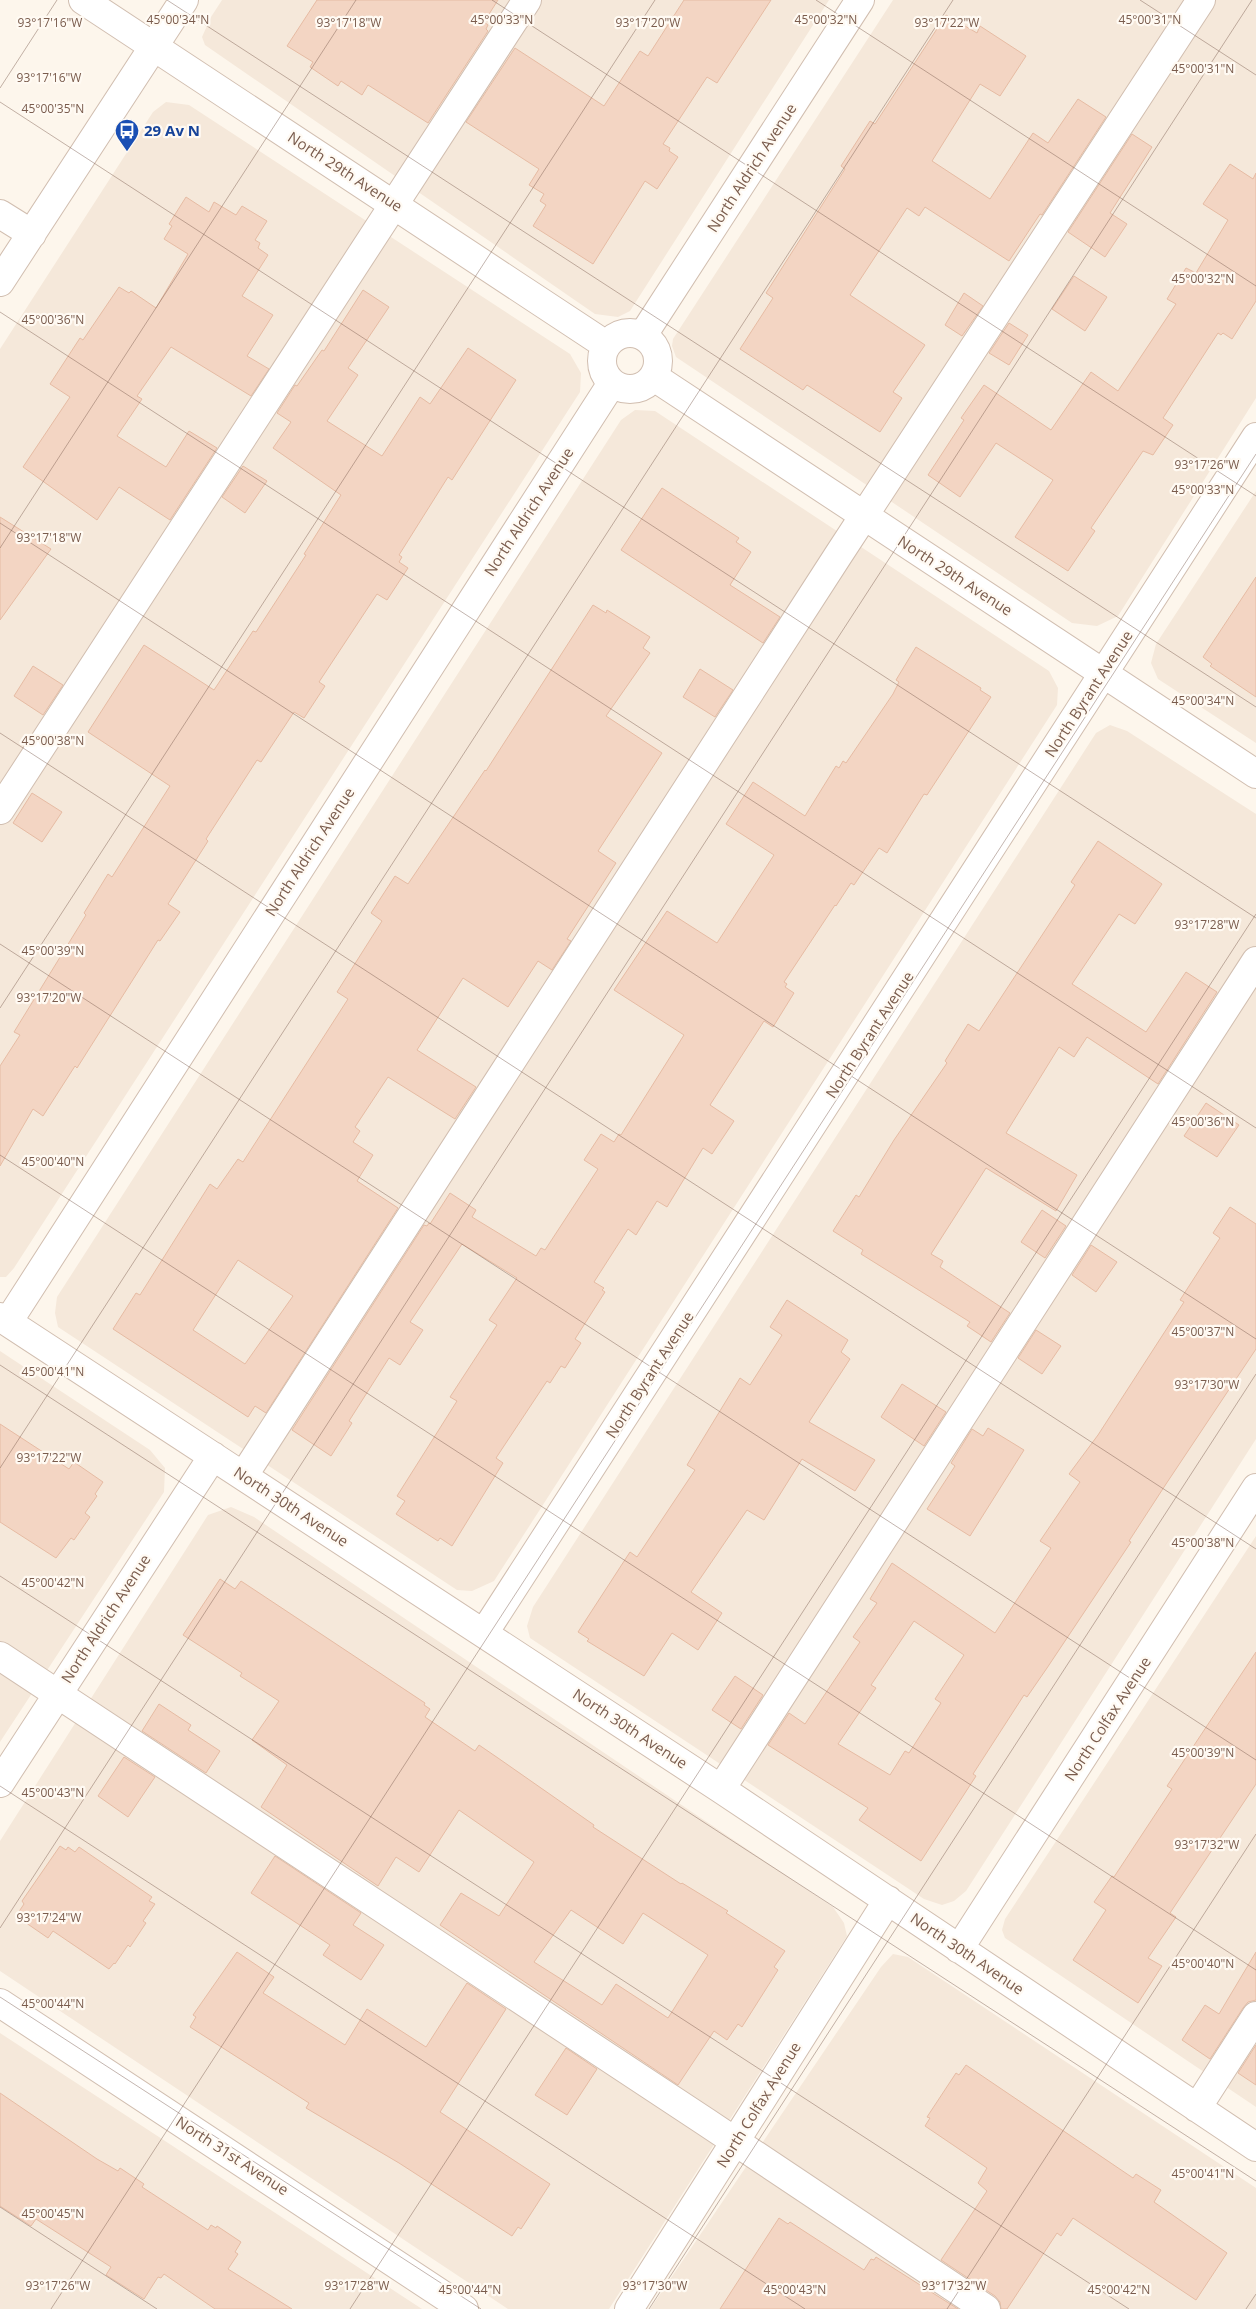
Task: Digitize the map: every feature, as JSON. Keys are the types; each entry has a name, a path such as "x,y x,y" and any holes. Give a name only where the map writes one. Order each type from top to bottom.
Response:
{"street":[{"name":"North 29th Avenue","path":"83,0 606,345"},
{"path":"0,282 184,0"},
{"path":"0,810 527,0"},
{"name":"North Aldrich Avenue","path":"643,335 860,0"},
{"path":"244,1476 864,516 1201,0"},
{"path":"0,214 32,234"},
{"path":"635,333 643,335 651,341 659,358 654,377 639,388 620,388 606,376 602,361 606,345 619,334 635,333"},
{"name":"North 29th Avenue","path":"654,377 1256,774"},
{"name":"North Aldrich Avenue","path":"4,1319 612,382"},
{"name":"North Byrant Avenue","path":"484,1633 1256,437"},
{"path":"722,1789 1256,961"},
{"name":"North 30th Avenue","path":"4,1319 722,1789 959,1950 1256,2147"},
{"name":"North Aldrich Avenue","path":"0,1783 213,1456"},
{"name":"North Colfax Avenue","path":"959,1950 1256,1488"},
{"path":"0,1656 986,2309"},
{"name":"North Colfax Avenue","path":"628,2309 736,2142 888,1900"},
{"name":"North 31st Avenue","path":"0,2003 464,2309"},
{"path":"1197,2108 1256,2016"}],"shaded area":[{"path":"222,0 829,0 630,311 618,317 595,314 205,45 202,37 211,17"},
{"path":"893,0 1256,0 1256,398 1118,616 1097,626 1072,623 676,357 672,346 673,339"},
{"path":"166,102 189,105 570,354 581,373 580,392 14,1268 6,1277 0,1277 0,349 153,112"},
{"path":"635,410 655,411 1049,671 1058,688 1057,705 494,1581 472,1591 457,1590 58,1327 55,1313 57,1297 621,420"},
{"path":"1256,491 1256,743 1158,679 1151,663 1156,644"},
{"path":"1110,725 1127,731 1256,814 1256,1439 966,1891 954,1901 942,1905 924,1899 530,1638 527,1626 533,1607 1096,733"},
{"path":"0,1351 150,1450 165,1468 164,1492 0,1742"},
{"path":"231,1507 254,1517 833,1907 844,1923 847,1936 609,2309 508,2309 0,1971 0,1841 208,1515"},
{"path":"1256,1536 1256,2107 1005,1938 1002,1930 1005,1919"},
{"path":"893,1954 908,1957 1256,2188 1256,2309 650,2309 881,1967"},
{"path":"0,2033 422,2309 0,2309"}],"building":[{"path":"317,0 498,0 484,22 488,25 486,29 488,31 428,123 368,85 362,95 341,81 338,86 310,67 313,62 287,46"},
{"path":"684,0 771,0 717,83 707,77 663,144 670,148 669,151 678,157 657,189 645,181 593,264 533,226 546,205 540,201 544,194 529,185 539,169 466,122 515,48 604,106 640,51 648,56"},
{"path":"946,15 977,33 980,26 1026,56 1000,96 980,84 932,161 990,199 1033,133 1048,143 1078,99 1106,117 1042,215 1040,214 1009,261 925,207 919,216 907,208 850,295 925,345 893,392 902,398 880,432 807,385 803,390 740,349 773,298 766,293 845,169 841,166 870,121 875,124"},
{"path":"1132,134 1152,147 1110,213 1127,224 1105,257 1068,232"},
{"path":"1230,164 1253,179 1256,173 1256,301 1232,339 1223,333 1221,335 1218,333 1163,418 1173,425 1153,455 1143,451 1091,528 1095,531 1068,571 1015,537 1053,480 996,443 960,497 928,475 964,420 961,418 984,385 1051,430 1091,372 1118,391 1176,304 1167,299 1186,268 1196,273 1228,220 1203,204"},
{"path":"186,197 209,212 214,202 236,215 242,206 267,221 255,240 260,243 258,248 268,255 242,296 273,315 247,356 269,369 251,396 171,347 137,396 142,399 117,436 166,467 189,431 217,448 170,520 119,487 97,520 23,467 70,397 50,384 80,338 83,340 119,287 129,293 131,291 156,308 188,254 164,239 172,226 169,224"},
{"path":"1074,276 1107,297 1085,331 1052,309"},
{"path":"363,290 389,307 348,368 358,375 327,421 382,456 420,397 430,404 468,348 516,380 452,480 448,477 399,555 402,557 399,562 408,568 387,600 377,594 319,682 325,686 304,718 294,712 261,762 257,760 206,839 208,841 168,904 180,912 160,941 158,940 77,1068 75,1066 43,1116 33,1109 0,1166 0,1066 20,1035 14,1032 86,915 84,913 108,874 112,877 170,786 88,732 144,645 214,690 253,631 256,632 306,555 304,554 341,495 273,448 291,422 277,413 295,385 297,386 322,350 324,351"},
{"path":"964,293 983,306 962,336 945,325"},
{"path":"1009,323 1028,335 1009,365 989,353"},
{"path":"243,466 267,481 245,513 222,497"},
{"path":"662,488 739,538 736,542 751,552 730,585 780,617 763,643 621,550"},
{"path":"0,517 51,549 0,620"},
{"path":"1256,577 1256,697 1210,666 1212,664 1203,657"},
{"path":"593,605 606,613 607,610 650,637 643,648 650,653 606,716 662,753 598,851 616,863 567,939 571,941 552,970 538,961 508,1007 463,978 417,1050 476,1087 455,1119 388,1077 355,1127 360,1131 353,1142 373,1155 357,1181 398,1208 266,1413 255,1406 248,1417 113,1329 136,1293 140,1295 210,1184 217,1189 238,1159 243,1162 348,999 337,992 382,921 371,913 395,876 408,884 486,771","holes":["238,1260 293,1296 245,1364 193,1330"]},
{"path":"916,647 981,688 980,690 991,697 927,795 924,794 887,853 879,848 854,885 851,883 784,982 787,984 785,987 794,993 773,1027 764,1021 710,1105 734,1121 712,1154 703,1148 667,1207 657,1201 636,1235 628,1229 594,1282 604,1288 602,1290 605,1292 575,1339 581,1343 565,1368 561,1366 550,1383 547,1381 496,1458 503,1463 452,1546 440,1538 438,1541 396,1514 405,1501 397,1496 457,1401 450,1397 497,1325 489,1320 517,1278 462,1244 410,1322 423,1330 400,1365 389,1358 349,1421 352,1423 331,1456 292,1430 424,1225 430,1224 450,1193 476,1210 472,1217 536,1256 541,1248 545,1250 598,1169 584,1160 601,1134 614,1142 619,1134 621,1135 684,1035 614,990 667,911 717,943 774,855 726,824 753,782 805,816 836,766 839,768 843,761 846,763 893,694 899,682 896,680"},
{"path":"33,666 63,685 43,715 14,696"},
{"path":"700,669 733,690 715,717 683,697"},
{"path":"32,793 62,812 42,842 13,823"},
{"path":"1098,841 1162,884 1135,924 1119,914 1072,984 1146,1032 1186,972 1217,992 1158,1084 1087,1037 1074,1057 1059,1047 1006,1133 1077,1175 1056,1211 986,1168 931,1254 943,1261 940,1267 1010,1313 991,1342 967,1326 970,1322 861,1254 863,1250 833,1231 856,1195 859,1197 894,1140 947,1063 945,1061 968,1024 979,1031 1075,885 1071,882"},
{"path":"1206,1103 1239,1125 1217,1157 1184,1136"},
{"path":"1230,1207 1256,1224 1256,1349 1047,1668 1027,1697 1024,1695 973,1774 976,1776 921,1861 859,1820 868,1808 768,1745 789,1713 805,1724 860,1642 853,1637 877,1603 870,1599 892,1563 995,1633 1051,1548 1040,1541 1080,1482 1069,1474 1098,1435 1184,1302 1180,1300 1220,1238 1213,1233","holes":["914,1621 964,1655 935,1699 941,1703 909,1753 905,1751 890,1775 838,1744 876,1688 871,1685"]},
{"path":"1042,1210 1066,1226 1045,1258 1021,1242"},
{"path":"1091,1245 1117,1262 1096,1292 1072,1275"},
{"path":"787,1300 848,1340 841,1352 850,1359 809,1422 875,1460 855,1491 802,1459 764,1520 747,1510 691,1592 722,1613 698,1650 672,1633 644,1676 587,1641 589,1639 578,1632 630,1552 637,1557 695,1470 687,1465 740,1378 750,1385 782,1335 770,1327"},
{"path":"1036,1330 1061,1346 1042,1374 1018,1358"},
{"path":"902,1384 946,1412 924,1446 881,1417"},
{"path":"0,1424 69,1469 74,1462 103,1482 95,1494 97,1496 85,1513 90,1517 74,1540 71,1538 56,1558 0,1522"},
{"path":"988,1428 1024,1450 970,1536 927,1509 955,1466 951,1463 972,1429 983,1436"},
{"path":"220,1579 235,1589 241,1581 425,1703 424,1705 430,1709 425,1717 475,1751 479,1745 594,1825 593,1827 681,1884 728,1911 726,1913 785,1951 774,1967 778,1970 742,2027 738,2024 727,2040 714,2031 678,2085 440,1925 461,1893 499,1916 534,1862 459,1810 419,1872 396,1857 378,1886 261,1807 287,1765 252,1740 279,1701 240,1676 242,1673 183,1635","holes":["571,1910 623,1944 643,1913 708,1955 668,2018 616,1984 602,2005 534,1962"]},
{"path":"1256,1652 1256,1784 1170,1913 1176,1917 1148,1958 1162,1966 1138,2003 1073,1960 1106,1910 1094,1902 1112,1876 1114,1877 1172,1789 1167,1786"},
{"path":"735,1676 763,1695 741,1729 712,1710"},
{"path":"159,1704 191,1725 188,1730 220,1751 206,1773 142,1731"},
{"path":"124,1757 155,1777 128,1817 98,1796"},
{"path":"60,1846 66,1850 68,1847 75,1852 79,1847 152,1897 149,1901 155,1904 143,1921 146,1923 130,1947 128,1945 115,1964 109,1969 53,1931 48,1938 16,1916 24,1904 22,1901"},
{"path":"275,1856 361,1913 353,1925 384,1945 361,1980 323,1955 330,1945 251,1893"},
{"path":"237,1952 274,1977 263,1993 345,2045 367,2009 426,2047 467,1983 506,2009 440,2112 550,2184 521,2229 518,2227 512,2236 399,2163 306,2108 309,2103 190,2027 196,2017 193,2015"},
{"path":"1256,1952 1256,2000 1248,2002 1243,2008 1210,2059 1182,2040 1205,2005 1219,2014"},
{"path":"1256,2045 1256,2085 1238,2073"},
{"path":"566,2048 597,2069 567,2115 535,2095"},
{"path":"966,2065 1133,2178 1136,2174 1161,2190 1154,2202 1227,2253 1196,2300 1073,2218 1061,2236 1057,2233 1007,2309 1001,2309 1000,2302 995,2296 941,2260 987,2191 978,2183 987,2168 925,2126 930,2118 927,2117 956,2073 959,2075"},
{"path":"0,2093 97,2159 118,2171 120,2168 144,2184 142,2187 208,2230 211,2225 216,2228 217,2226 241,2242 235,2252 238,2254 228,2269 292,2309 215,2309 164,2274 161,2278 158,2277 144,2299 106,2275 111,2267 36,2219 31,2226 0,2206"},
{"path":"779,2218 788,2224 790,2222 864,2270 871,2259 874,2260 876,2257 958,2309 720,2309"}],"place":[{"name":"29 Av N","path":"127,152"}]}
